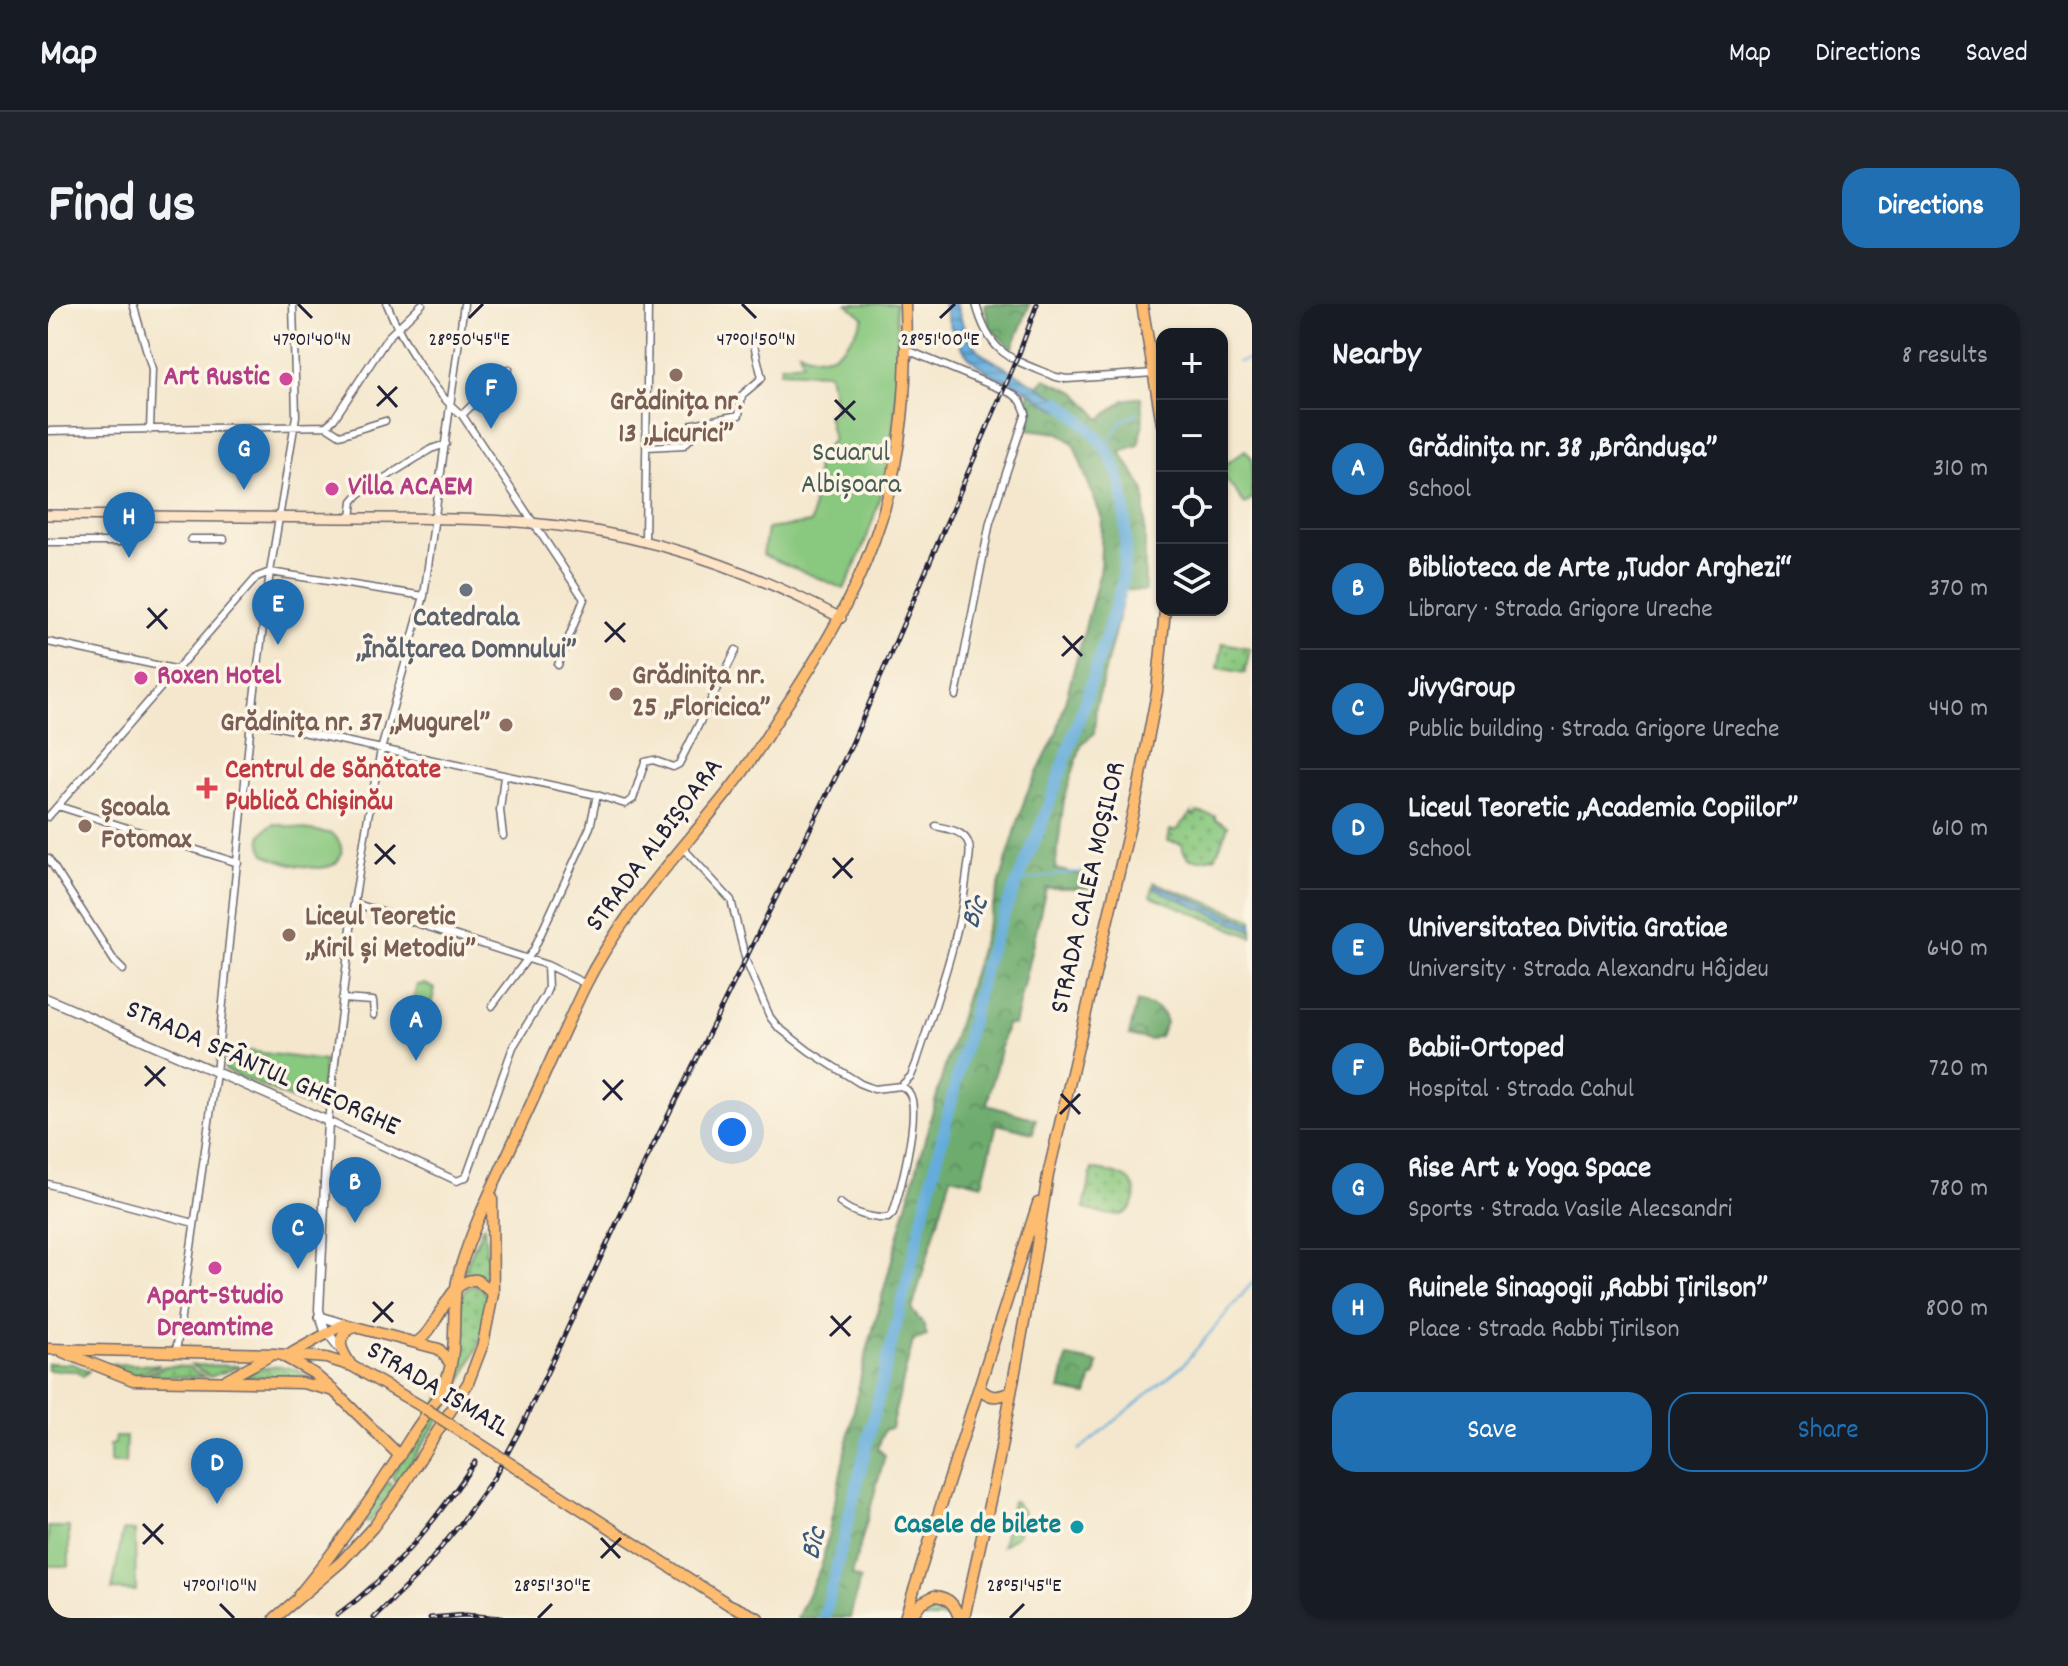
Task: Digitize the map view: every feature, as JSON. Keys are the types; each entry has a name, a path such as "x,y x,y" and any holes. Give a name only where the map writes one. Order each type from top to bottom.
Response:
{"main road":[{"name":"STRADA ALBIȘOARA","path":"299,1595 358,1518 441,1390 451,1364 455,1288 460,1268 586,984 629,913 735,783 815,661 861,577 889,499 905,406 905,304"},
{"path":"1142,304 1158,400"},
{"path":"48,515 535,523 645,542 746,572 841,618"},
{"name":"STRADA CALEA MOȘILOR","path":"962,1618 987,1520 1048,1175 1138,791 1157,692 1164,616"},
{"name":"STRADA CALEA MOȘILOR","path":"908,1618 1048,1175"},
{"name":"STRADA ALBIȘOARA","path":"275,1618 341,1562 373,1527 401,1489 468,1383 483,1344 493,1294 492,1191"},
{"path":"417,1342 433,1328 455,1288 465,1281 477,1280 493,1294"},
{"path":"334,1391 323,1372 325,1366 340,1356 341,1336 349,1326"},
{"path":"221,1381 326,1332 349,1326 439,1349 451,1364"},
{"path":"52,1349 133,1380 302,1383 334,1391"},
{"name":"STRADA ISMAIL","path":"52,1349 340,1356 728,1604 758,1618"},
{"path":"281,1354 313,1373 400,1456"},
{"path":"979,1387 984,1394 995,1397 1011,1392"},
{"path":"358,1518 365,1528 373,1527"},
{"path":"908,1618 921,1603 934,1596 948,1600 962,1618"},
{"path":"728,1604 741,1618"}],"street":[{"path":"133,304 152,369 150,430"},
{"path":"176,1352 216,1073 251,721 270,572 295,429 293,304"},
{"path":"387,304 397,327 450,406 462,415 584,599 558,665"},
{"path":"326,426 334,419 397,327 422,304"},
{"path":"340,1356 319,1316 328,1121 342,999 354,903 381,750 424,596 464,304"},
{"path":"645,542 648,304"},
{"path":"976,304 985,331 995,347 1048,374 1067,379 1154,373"},
{"path":"647,447 684,445 691,438 693,424 739,415 742,395 762,378 753,341"},
{"path":"907,350 1013,394 1021,401 1026,413 990,522 956,696"},
{"path":"462,415 509,369"},
{"path":"48,431 295,429 301,426 326,426 340,435 385,421"},
{"path":"228,429 229,464"},
{"path":"351,518 353,501 359,494 431,449 446,444"},
{"path":"191,539 224,539"},
{"path":"48,542 119,542"},
{"path":"48,817 257,577 270,572 424,596"},
{"path":"48,642 179,670"},
{"path":"251,721 597,795 625,804 633,799 645,762 653,760 673,767 679,764 736,650"},
{"path":"503,836 500,810 504,776"},
{"path":"492,1006 533,951 590,827 597,795"},
{"path":"58,806 238,863"},
{"path":"901,1086 911,1076 916,1064 957,937 965,896 970,851 968,842 958,832 936,826"},
{"path":"683,848 731,900 746,961 762,1003 778,1027 861,1084 874,1089 901,1086 909,1091 913,1110 910,1139 893,1213 888,1218 878,1218 848,1210 840,1203"},
{"path":"48,858 123,970"},
{"path":"354,903 547,965 586,984"},
{"name":"STRADA SFÂNTUL GHEORGHE","path":"48,999 457,1181 466,1177 513,1047 548,988 547,965"},
{"path":"342,999 373,1001 374,1015"},
{"path":"48,1184 194,1223"},
{"path":"319,1316 349,1326"}],"green space":[{"name":"Scuarul Albișoara","path":"847,304 896,304 898,341 895,414 883,486 860,556 844,589 763,555 767,529 811,523 818,455 833,440 827,414 836,412 829,373 780,371 781,365 803,362 799,351 821,357 845,345 864,318"},
{"path":"984,304 1030,304 1012,349 990,328"},
{"path":"1045,379 1076,392 1101,419 1124,400 1141,397 1143,422 1139,445 1120,451 1145,491 1145,591 1125,590 1096,707 1094,734 1082,743 1064,800 1055,869 1097,879 1094,888 1046,888 1014,1025 1006,1024 987,1105 1036,1119 1033,1133 997,1124 982,1184 951,1176 912,1310 923,1324 927,1336 913,1341 891,1428 884,1430 878,1449 885,1455 852,1575 860,1579 850,1618 797,1618 822,1564 863,1366 941,1080 1026,795 1056,735 1100,572 1102,519 1073,443 1059,433 1028,429 1028,394"},
{"path":"1245,450 1252,458 1252,499 1245,504 1228,482 1228,463"},
{"path":"1223,643 1250,648 1245,673 1218,668"},
{"path":"1192,812 1195,816 1197,812 1215,816 1228,826 1216,856 1190,859 1182,844 1168,841 1170,830 1175,831"},
{"path":"275,824 333,834 340,844 340,857 335,864 317,868 265,854 261,836"},
{"path":"1154,882 1252,919 1252,924 1156,886 1156,889 1252,930 1252,937 1151,896"},
{"path":"425,984 435,989 427,1022 416,1022 408,1018 417,985"},
{"path":"1137,1002 1156,1008 1162,1014 1166,1023 1160,1036 1150,1040 1129,1035"},
{"path":"226,1048 325,1061 318,1111 225,1070"},
{"path":"1092,1169 1117,1174 1130,1181 1135,1197 1127,1211 1113,1215 1084,1209"},
{"path":"484,1224 489,1279 464,1271"},
{"path":"470,1286 481,1287 487,1304 484,1327 474,1355 460,1385 425,1442 399,1480 394,1481 392,1475 450,1382 459,1352 462,1294"},
{"path":"1067,1357 1098,1363 1087,1395 1060,1390"},
{"path":"48,1363 73,1364 89,1371 83,1376 78,1371 48,1370"},
{"path":"108,1364 160,1365 137,1375"},
{"path":"192,1365 241,1366 210,1377"},
{"path":"165,1366 189,1367 204,1377 143,1376"},
{"path":"278,1366 297,1369 311,1378 242,1377 258,1369"},
{"path":"115,1437 126,1437 125,1463 110,1463 110,1445 115,1444"},
{"path":"388,1482 395,1487 370,1521 364,1523 365,1517"},
{"path":"1012,1502 1024,1513 1018,1535 1002,1546"},
{"path":"48,1527 69,1527 69,1566 48,1566"},
{"path":"123,1530 135,1531 136,1591 112,1590"},
{"path":"936,1600 948,1604 954,1618 919,1618 927,1605"}],"water":[{"path":"943,304 956,304 966,334 982,354 1052,394 1070,411 1053,406 976,364 961,347"},
{"path":"1156,885 1252,924 1252,930 1155,889"}],"waterway":[{"path":"1238,362 1252,358"},
{"name":"Bîc","path":"824,1618 985,964 1062,768 1122,584 1125,518 1116,470 1100,441 1060,402"},
{"path":"1109,453 1116,428 1137,413"},
{"path":"1017,882 1074,872 1095,874"},
{"path":"1079,1450 1183,1365 1252,1283"}],"railway":[{"path":"374,1618 422,1571 461,1523 495,1476 521,1428 649,1154 851,746 1020,351 1037,304"},
{"path":"337,1615 377,1582 413,1545 475,1462"},
{"path":"430,1618 465,1615 502,1618"}],"place":[{"name":"Grădinița nr. 13 „Licurici”","path":"676,375"},
{"name":"Art Rustic","path":"286,379"},
{"name":"Babii-Ortoped","path":"491,429"},
{"name":"Villa ACAEM","path":"332,489"},
{"name":"Rise Art & Yoga Space","path":"244,490"},
{"name":"Ruinele Sinagogii „Rabbi Țirilson”","path":"129,558"},
{"name":"Catedrala „Înălțarea Domnului”","path":"466,590"},
{"name":"Universitatea Divitia Gratiae","path":"278,645"},
{"name":"Roxen Hotel","path":"141,678"},
{"name":"Grădinița nr. 25 „Floricica”","path":"616,694"},
{"name":"Grădinița nr. 37 „Mugurel”","path":"506,725"},
{"name":"Centrul de Sănătate Publică Chișinău","path":"207,788"},
{"name":"Școala Fotomax","path":"85,826"},
{"name":"Liceul Teoretic „Kiril și Metodiu”","path":"289,935"},
{"name":"Grădinița nr. 38 „Brândușa”","path":"416,1061"},
{"name":"Biblioteca de Arte „Tudor Arghezi“","path":"355,1223"},
{"name":"Apart-Studio Dreamtime","path":"215,1268"},
{"name":"JivyGroup","path":"298,1269"},
{"name":"Liceul Teoretic „Academia Copiilor”","path":"217,1504"},
{"name":"Casele de bilete","path":"1077,1527"}]}
